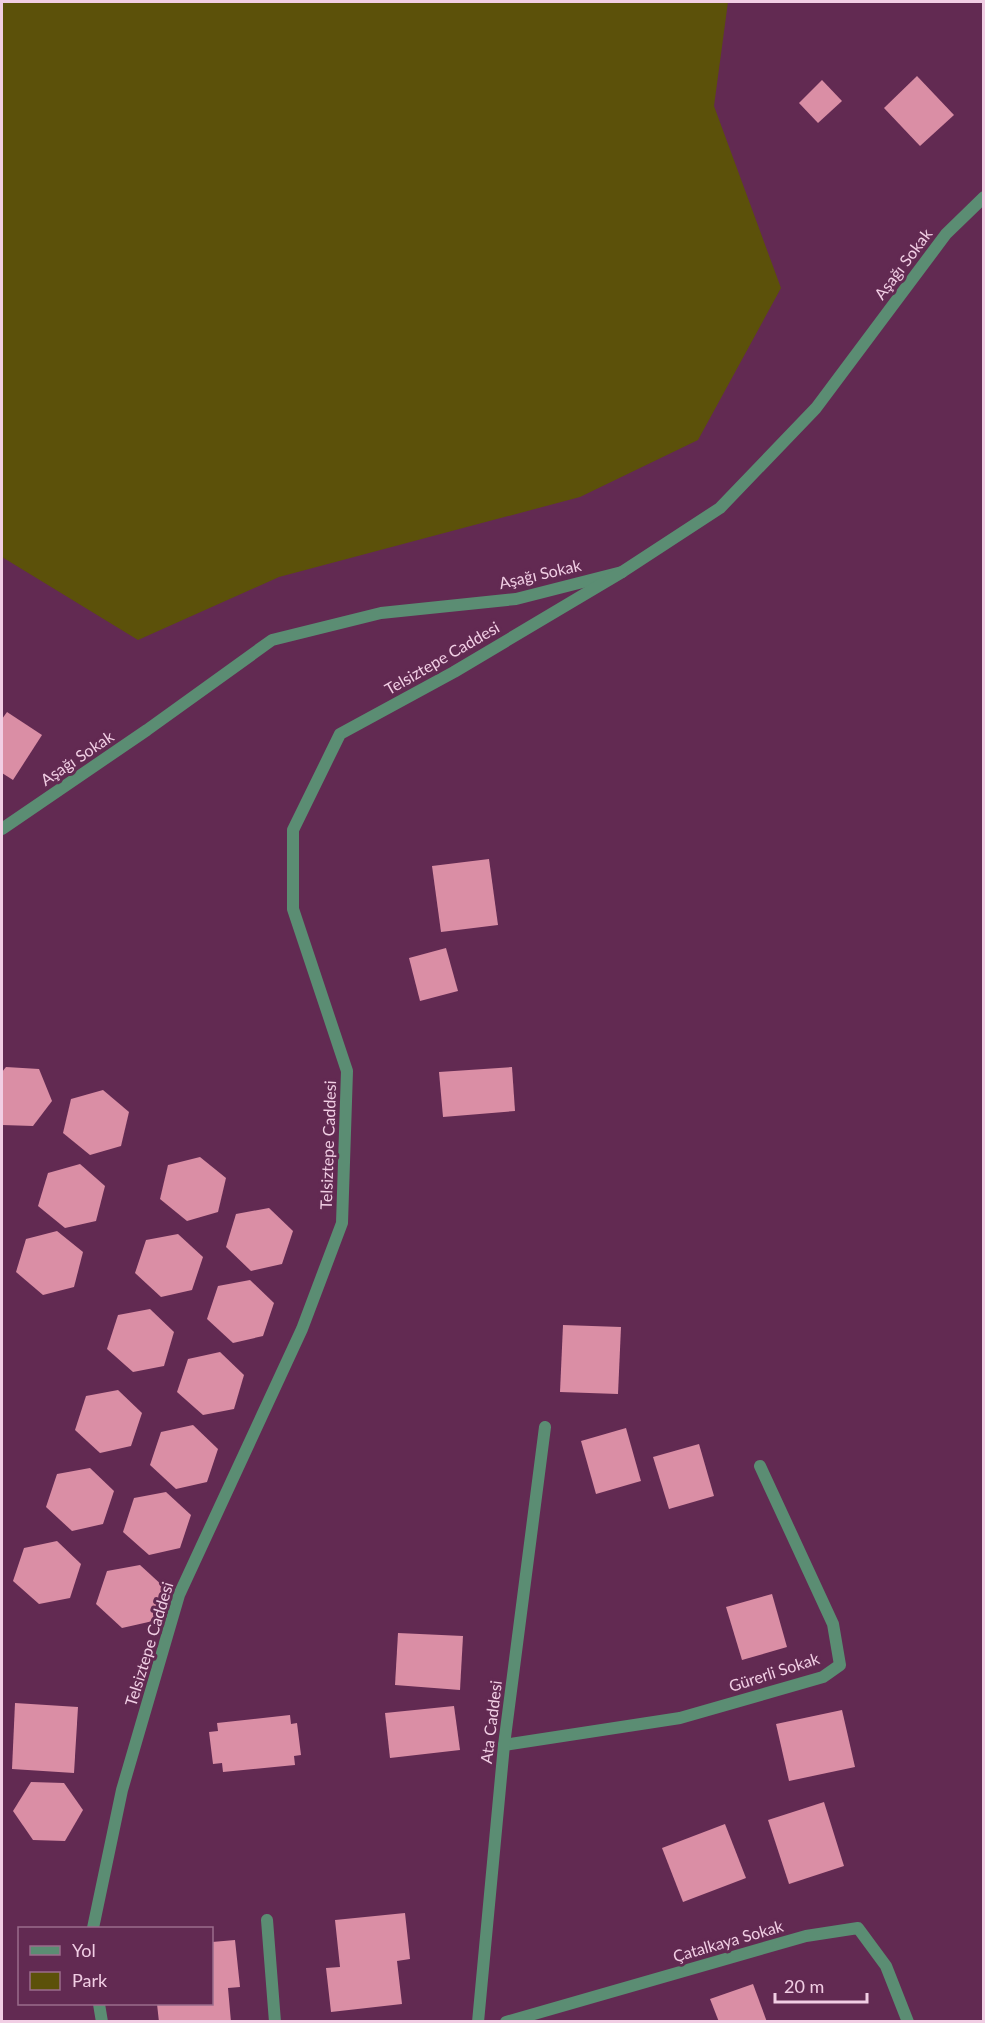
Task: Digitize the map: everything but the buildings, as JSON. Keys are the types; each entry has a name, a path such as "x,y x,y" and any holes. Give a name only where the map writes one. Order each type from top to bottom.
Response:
{"street":[{"name":"Aşağı Sokak","path":"2,829 147,730 272,640 381,613 516,599 622,572 720,508 816,408 946,234 984,197"},
{"name":"Telsiztepe Caddesi","path":"93,1927 122,1790 179,1595 302,1329 342,1223 347,1071 293,909 293,830 340,734 454,672 622,572"},
{"name":"Ata Caddesi","path":"478,2022 504,1745 545,1427"},
{"name":"Gürerli Sokak","path":"504,1745 680,1718 823,1677 840,1665 833,1624 760,1466"},
{"path":"267,1920 274,2022"},
{"name":"Çatalkaya Sokak","path":"506,2022 806,1935 858,1928 886,1966 908,2022"},
{"path":"99,2005 102,2022"}],"green space":[{"path":"2,2 728,2 714,106 781,288 698,440 580,497 279,577 138,640 2,557"}]}
